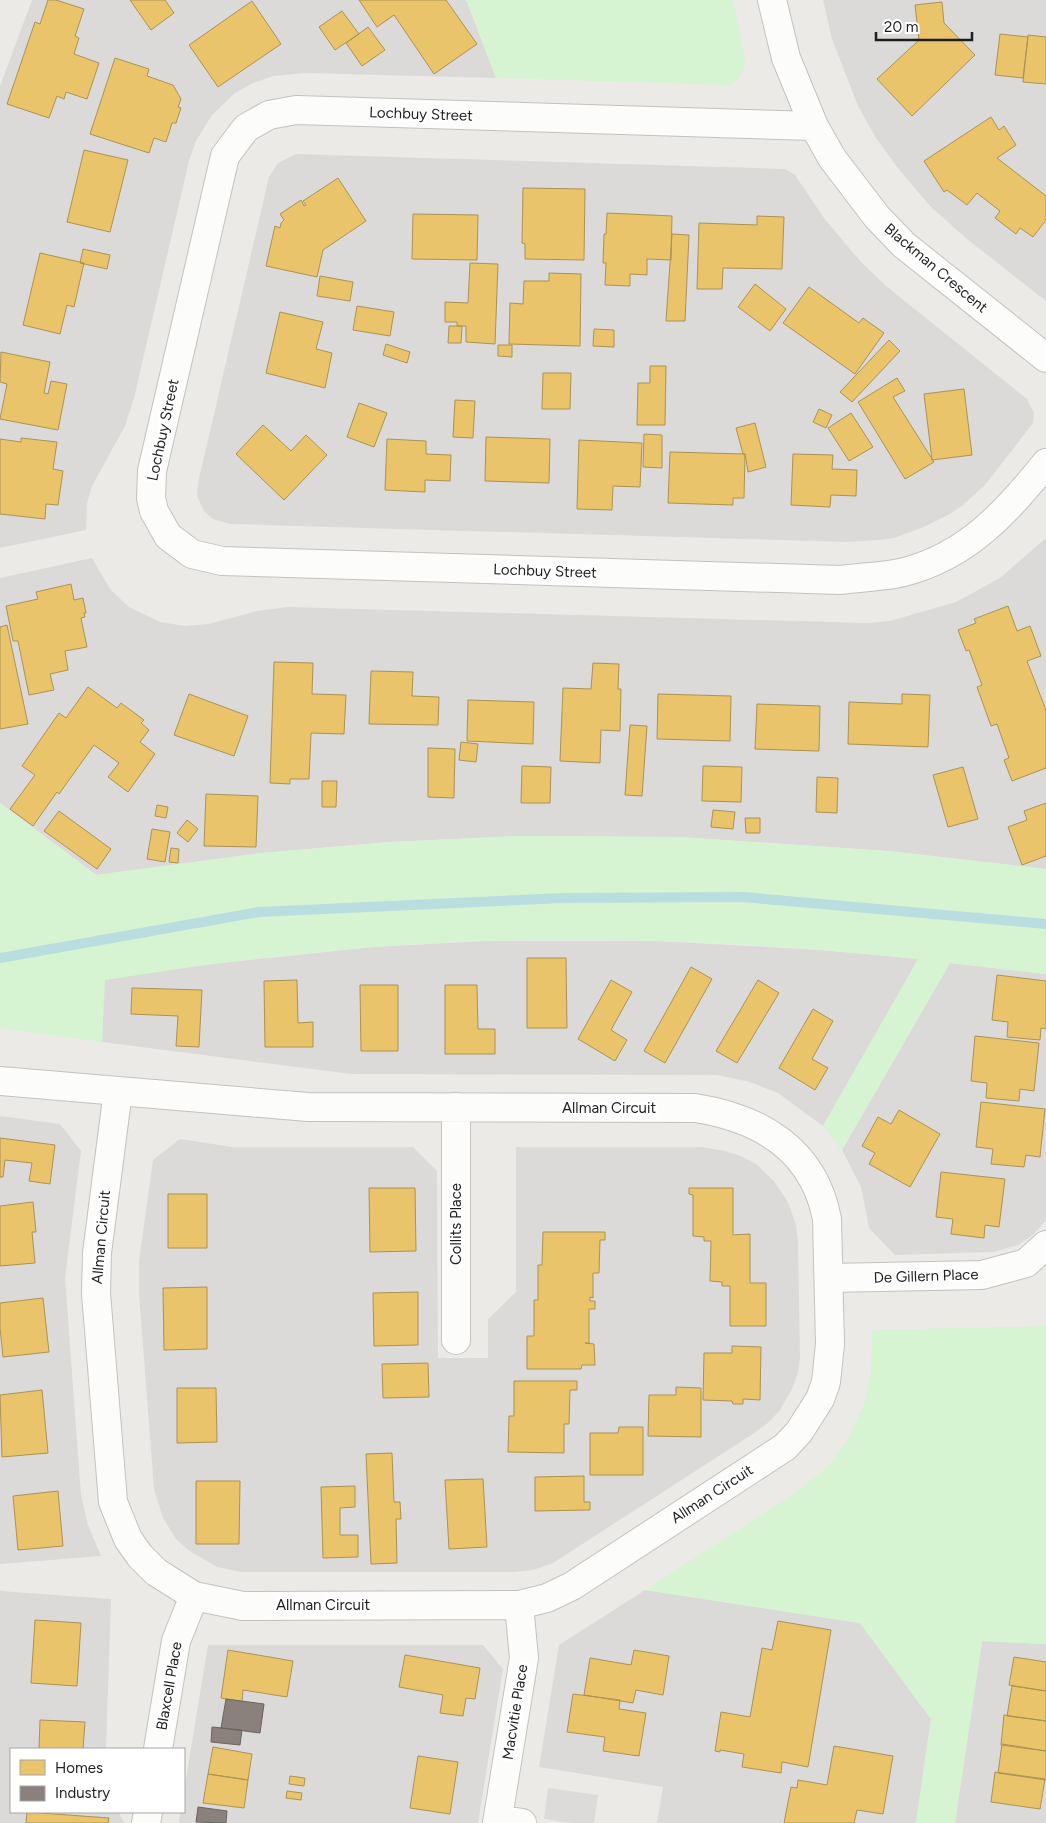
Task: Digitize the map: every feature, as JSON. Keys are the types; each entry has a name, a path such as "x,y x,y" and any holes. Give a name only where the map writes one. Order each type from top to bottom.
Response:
{"street":[{"name":"Blackman Crescent","path":"772,0 786,58 814,126 832,158 877,217 904,245 1046,358"},
{"name":"Lochbuy Street","path":"814,126 296,110 269,115 246,128 225,156 152,471 150,498 154,511 168,536 192,554 222,561 840,580 902,572 921,567 967,544 986,529 1020,496 1046,463"},
{"name":"Allman Circuit","path":"0,1081 308,1107 694,1108 717,1111 758,1126 777,1137 806,1166 824,1201 827,1219 830,1344 826,1382 820,1399 800,1432 785,1447 572,1586 547,1598 519,1605 243,1606 194,1596 156,1572 140,1556 128,1539 113,1502 96,1293 97,1253 118,1091"},
{"name":"Collits Place","path":"456,1107 456,1340"},
{"name":"De Gillern Place","path":"828,1278 982,1275 1026,1263 1046,1245"},
{"name":"Blaxcell Place","path":"158,1748 176,1640 194,1596"},
{"name":"Macvitie Place","path":"506,1822 524,1658 519,1605"}],"shaded area":[{"path":"32,0 465,0 496,78 304,73 273,76 253,83 235,93 212,115 196,141 189,161 134,398 125,426 92,486 87,503 86,530 0,548 0,86"},
{"path":"823,0 1046,0 1046,301 967,239 930,206 897,167 876,138 858,106 832,39"},
{"path":"296,154 785,169 795,175 824,218 861,262 886,286 1027,399 1034,413 1033,423 985,485 963,505 924,527 894,538 879,540 847,542 230,524 213,519 204,511 200,503 197,495 198,483 269,177 278,163"},
{"path":"1046,538 1046,869 888,851 678,837 519,836 390,842 262,853 96,875 0,803 0,578 92,558 110,589 129,607 160,622 185,626 209,624 257,611 287,607 867,623 890,621 956,602 1000,578"},
{"path":"485,941 657,941 821,950 919,959 823,1126 778,1093 750,1082 717,1075 351,1074 102,1042 104,980 201,965 373,947"},
{"path":"950,963 1046,974 1046,1220 1034,1234 1018,1245 994,1252 895,1255 869,1228 861,1187 842,1150"},
{"path":"0,1116 60,1124 81,1151 65,1278 81,1495 88,1525 101,1556 0,1564"},
{"path":"180,1139 232,1147 413,1147 437,1171 438,1358 488,1358 488,1319 516,1292 516,1147 701,1147 741,1156 756,1164 774,1181 788,1202 796,1225 800,1357 798,1373 792,1389 780,1410 756,1432 553,1563 533,1570 513,1572 241,1572 217,1567 188,1550 176,1539 163,1518 154,1489 139,1294 139,1261 153,1160"},
{"path":"645,1590 860,1623 931,1719 916,1823 657,1823 663,1787 539,1767 559,1645"},
{"path":"0,1591 111,1599 106,1748 10,1748 10,1813 119,1813 125,1823 0,1823"},
{"path":"982,1641 1046,1644 1046,1823 955,1823"},
{"path":"208,1645 483,1645 503,1669 478,1823 179,1823 180,1813 185,1813 185,1785"},
{"path":"548,1788 598,1795 594,1823 571,1823 544,1819"}],"green space":[{"path":"465,0 733,0 745,59 744,68 739,78 729,85 496,78"},
{"path":"0,803 96,875 262,853 390,842 519,836 678,837 888,851 1046,869 1046,974 950,963 842,1150 823,1126 918,959 810,949 701,942 538,940 389,946 294,954 105,980 102,1042 0,1028"},
{"path":"1046,1326 1046,1644 982,1641 955,1823 916,1823 931,1719 860,1623 645,1590 795,1493 828,1466 846,1443 864,1404 871,1375 872,1330"}],"building: Homes":[{"path":"48,0 56,0 84,9 75,36 79,38 74,54 99,63 87,99 66,92 64,99 57,96 49,118 7,104 35,22 40,24"},
{"path":"130,0 165,0 174,13 151,30"},
{"path":"359,0 446,0 477,44 434,74 394,15 377,27"},
{"path":"252,1 281,44 218,87 189,45"},
{"path":"942,2 944,23 975,55 912,116 877,79 919,40 915,5"},
{"path":"342,11 359,34 335,50 319,27"},
{"path":"368,27 385,50 362,66 346,43"},
{"path":"1000,34 1028,37 1023,78 995,75"},
{"path":"1028,35 1046,37 1046,84 1023,82"},
{"path":"115,58 149,69 147,76 173,85 181,99 178,107 181,108 176,123 172,123 166,142 154,138 149,153 90,134"},
{"path":"991,117 999,130 1004,126 1016,145 997,158 1046,196 1046,220 1033,237 1020,228 1016,234 995,218 1000,211 977,193 967,205 947,190 944,192 924,161"},
{"path":"84,150 128,160 110,232 67,222"},
{"path":"338,178 366,221 323,250 317,277 266,266 275,226 280,228 284,220 280,214 301,200 304,206 306,205 303,201"},
{"path":"523,188 585,189 584,260 525,259 525,244 522,243"},
{"path":"607,213 672,216 671,260 647,259 647,275 630,274 630,286 605,285 606,263 603,263"},
{"path":"413,214 478,215 477,260 412,259"},
{"path":"757,216 784,217 782,269 723,268 722,289 697,289 699,223 757,225"},
{"path":"672,234 689,235 685,321 666,321"},
{"path":"83,249 110,255 107,269 80,263"},
{"path":"40,253 84,263 74,307 67,305 60,334 23,325"},
{"path":"470,263 498,264 495,344 466,342 466,326 457,326 457,322 445,322 445,302 468,303"},
{"path":"549,273 581,274 580,346 509,344 510,303 523,304 524,281 549,281"},
{"path":"320,276 353,282 350,301 317,296"},
{"path":"755,284 786,309 770,331 738,307"},
{"path":"809,287 859,323 863,318 884,333 855,374 783,323"},
{"path":"357,306 394,312 390,336 353,330"},
{"path":"280,312 323,322 316,349 332,353 325,388 266,373"},
{"path":"449,326 462,326 461,343 448,343"},
{"path":"594,329 614,330 614,347 593,346"},
{"path":"889,340 900,351 852,402 840,392"},
{"path":"386,344 410,352 407,363 383,355"},
{"path":"498,345 512,345 512,357 498,356"},
{"path":"1,352 50,362 44,393 48,394 51,381 67,384 58,430 0,419 7,384 0,382"},
{"path":"650,366 666,366 665,425 637,425 638,383 650,383"},
{"path":"543,373 571,373 570,409 542,409"},
{"path":"897,378 905,391 893,397 934,462 905,479 858,402"},
{"path":"964,389 972,455 932,460 924,394"},
{"path":"455,400 475,401 473,438 453,437"},
{"path":"359,403 387,413 374,447 347,437"},
{"path":"819,409 832,415 826,428 813,422"},
{"path":"851,413 873,447 849,461 828,428"},
{"path":"755,423 766,467 748,472 745,454 743,454 736,428"},
{"path":"263,425 291,451 306,435 327,455 284,500 236,454"},
{"path":"644,434 662,435 662,468 643,467"},
{"path":"486,437 550,439 549,483 485,481"},
{"path":"21,438 57,442 53,469 63,471 58,505 46,504 45,519 0,514 0,439 21,442"},
{"path":"387,439 426,441 426,454 451,455 450,481 425,480 425,492 385,490"},
{"path":"579,440 642,443 640,487 613,486 612,510 577,509"},
{"path":"670,452 745,454 744,498 733,498 733,505 668,503"},
{"path":"793,454 833,455 832,469 857,470 856,496 831,495 830,507 791,505"},
{"path":"71,584 74,600 83,598 86,613 84,613 85,617 81,618 87,647 65,651 68,670 50,674 54,690 29,695 18,641 13,641 6,606 38,599 36,592"},
{"path":"1008,606 1017,631 1030,626 1041,656 1027,661 1046,710 1046,768 1012,781 1004,760 1009,758 997,724 991,726 977,687 982,685 969,650 966,651 958,630 976,623 974,619"},
{"path":"7,625 28,724 0,729 0,627"},
{"path":"274,662 313,663 312,694 346,695 344,734 311,733 309,779 290,779 290,784 270,783"},
{"path":"593,663 619,664 618,689 621,689 620,731 601,730 600,763 560,761 563,688 591,689"},
{"path":"371,671 413,672 412,696 439,697 438,725 369,724"},
{"path":"88,687 117,708 121,703 144,720 141,723 149,730 140,742 155,754 128,792 108,777 119,763 94,745 59,794 57,792 33,826 10,809 35,775 22,766 59,713 66,718"},
{"path":"189,694 248,716 234,756 174,735"},
{"path":"658,694 731,696 730,741 657,739"},
{"path":"902,694 930,695 928,747 848,744 849,702 902,704"},
{"path":"468,700 534,702 533,744 467,741"},
{"path":"757,704 820,706 819,751 755,749"},
{"path":"630,725 647,726 642,796 625,795"},
{"path":"461,742 478,744 476,762 459,760"},
{"path":"428,748 455,749 454,798 428,797"},
{"path":"522,766 551,767 550,803 521,803"},
{"path":"703,766 742,767 741,802 702,801"},
{"path":"963,767 978,819 948,827 933,775"},
{"path":"817,777 838,778 837,813 816,812"},
{"path":"322,781 337,781 336,807 322,807"},
{"path":"206,794 258,796 256,847 204,846"},
{"path":"1046,803 1046,856 1022,865 1008,827 1027,820 1024,811"},
{"path":"157,805 168,807 166,818 155,816"},
{"path":"713,810 735,812 733,829 711,827"},
{"path":"59,811 111,849 97,869 44,831"},
{"path":"745,818 760,818 760,833 746,833"},
{"path":"187,820 198,829 188,842 177,833"},
{"path":"152,829 170,832 165,862 147,859"},
{"path":"171,848 179,849 178,863 169,862"},
{"path":"527,958 566,958 567,1028 527,1028"},
{"path":"691,967 712,979 665,1063 644,1051"},
{"path":"997,975 1046,981 1046,1029 1041,1028 1040,1040 1007,1037 1008,1022 992,1020"},
{"path":"297,980 298,1023 313,1022 313,1047 265,1047 264,981"},
{"path":"611,980 632,992 611,1030 627,1040 615,1061 578,1039"},
{"path":"758,980 779,993 737,1063 716,1051"},
{"path":"360,985 398,985 398,1051 361,1051"},
{"path":"445,985 477,985 478,1029 495,1029 495,1054 445,1054"},
{"path":"132,988 202,990 199,1047 176,1046 178,1016 131,1014"},
{"path":"813,1009 833,1021 812,1059 828,1068 815,1090 779,1068"},
{"path":"975,1036 1039,1043 1034,1091 1020,1089 1019,1101 986,1098 987,1083 971,1081"},
{"path":"981,1102 1045,1109 1040,1157 1026,1155 1024,1167 991,1164 993,1149 976,1147"},
{"path":"899,1110 940,1134 910,1187 869,1164 875,1153 862,1146 878,1117 891,1124"},
{"path":"0,1138 55,1145 50,1184 29,1181 32,1163 5,1160 3,1177 0,1177"},
{"path":"941,1172 1005,1179 999,1227 985,1225 984,1238 951,1234 953,1219 936,1217"},
{"path":"369,1188 415,1188 416,1251 370,1252"},
{"path":"689,1188 733,1188 733,1235 750,1234 750,1283 766,1283 766,1326 730,1326 730,1286 722,1286 722,1282 710,1281 711,1241 704,1241 704,1237 693,1236 693,1195 689,1194"},
{"path":"168,1194 207,1194 207,1248 168,1248"},
{"path":"33,1202 36,1232 32,1232 35,1263 0,1266 0,1206"},
{"path":"543,1232 605,1232 605,1240 600,1240 599,1273 593,1273 593,1298 590,1297 590,1301 595,1301 595,1309 589,1309 589,1343 585,1343 594,1344 595,1365 582,1365 581,1369 527,1369 527,1336 534,1336 534,1300 538,1300 538,1265 542,1265"},
{"path":"207,1287 207,1349 164,1350 163,1288"},
{"path":"418,1292 418,1345 374,1346 373,1293"},
{"path":"43,1298 49,1352 3,1357 0,1303"},
{"path":"732,1346 761,1347 760,1400 743,1399 743,1404 733,1404 732,1401 703,1400 704,1353 732,1353"},
{"path":"428,1363 429,1397 383,1398 382,1364"},
{"path":"514,1381 577,1381 577,1390 570,1390 569,1424 564,1424 564,1453 508,1452 509,1416 514,1416"},
{"path":"676,1387 701,1388 701,1437 648,1436 649,1395 676,1395"},
{"path":"177,1388 216,1388 217,1442 177,1443"},
{"path":"42,1390 48,1453 2,1457 0,1395"},
{"path":"619,1427 643,1427 643,1475 590,1475 590,1433 618,1433"},
{"path":"392,1453 394,1502 400,1502 401,1519 396,1519 397,1563 371,1564 366,1454"},
{"path":"584,1476 584,1502 590,1502 590,1510 535,1511 535,1477"},
{"path":"483,1479 487,1547 449,1549 445,1480"},
{"path":"196,1481 240,1481 239,1544 196,1544"},
{"path":"355,1486 355,1507 340,1508 340,1535 358,1535 358,1557 323,1558 321,1487"},
{"path":"58,1491 63,1546 18,1550 13,1496"},
{"path":"35,1620 81,1623 77,1686 31,1683"},
{"path":"778,1621 831,1630 808,1767 782,1762 781,1773 742,1767 744,1754 720,1750 720,1752 715,1751 721,1712 750,1717 762,1648 772,1650"},
{"path":"228,1650 293,1661 287,1697 243,1690 242,1702 221,1698"},
{"path":"634,1650 669,1656 663,1695 636,1690 633,1703 584,1695 590,1658 631,1665"},
{"path":"405,1655 480,1668 475,1699 466,1698 463,1716 440,1713 443,1695 399,1687"},
{"path":"1014,1657 1046,1662 1046,1691 1009,1685"},
{"path":"1012,1686 1046,1691 1046,1721 1007,1716"},
{"path":"573,1694 620,1700 619,1709 646,1713 639,1756 603,1751 605,1737 567,1732"},
{"path":"1004,1715 1046,1721 1046,1751 1001,1745"},
{"path":"40,1720 85,1722 83,1748 39,1748"},
{"path":"1002,1744 1046,1751 1046,1780 998,1773"},
{"path":"834,1746 893,1756 883,1814 857,1810 854,1823 784,1823 791,1787 797,1788 798,1780 827,1785"},
{"path":"213,1747 252,1754 248,1780 208,1774"},
{"path":"418,1756 458,1762 450,1814 410,1808"},
{"path":"995,1772 1045,1779 1040,1809 991,1802"},
{"path":"208,1774 248,1780 244,1808 203,1803"},
{"path":"290,1776 305,1778 304,1786 289,1784"},
{"path":"287,1791 302,1793 301,1800 286,1798"},
{"path":"27,1813 109,1818 108,1823 26,1823"}],"building: Industry":[{"path":"226,1699 264,1704 260,1733 221,1728"},
{"path":"212,1727 242,1730 240,1745 211,1742"},
{"path":"198,1807 227,1811 226,1823 196,1822"}],"waterway":[{"path":"0,958 259,912 563,898 743,897 1046,924"}]}
